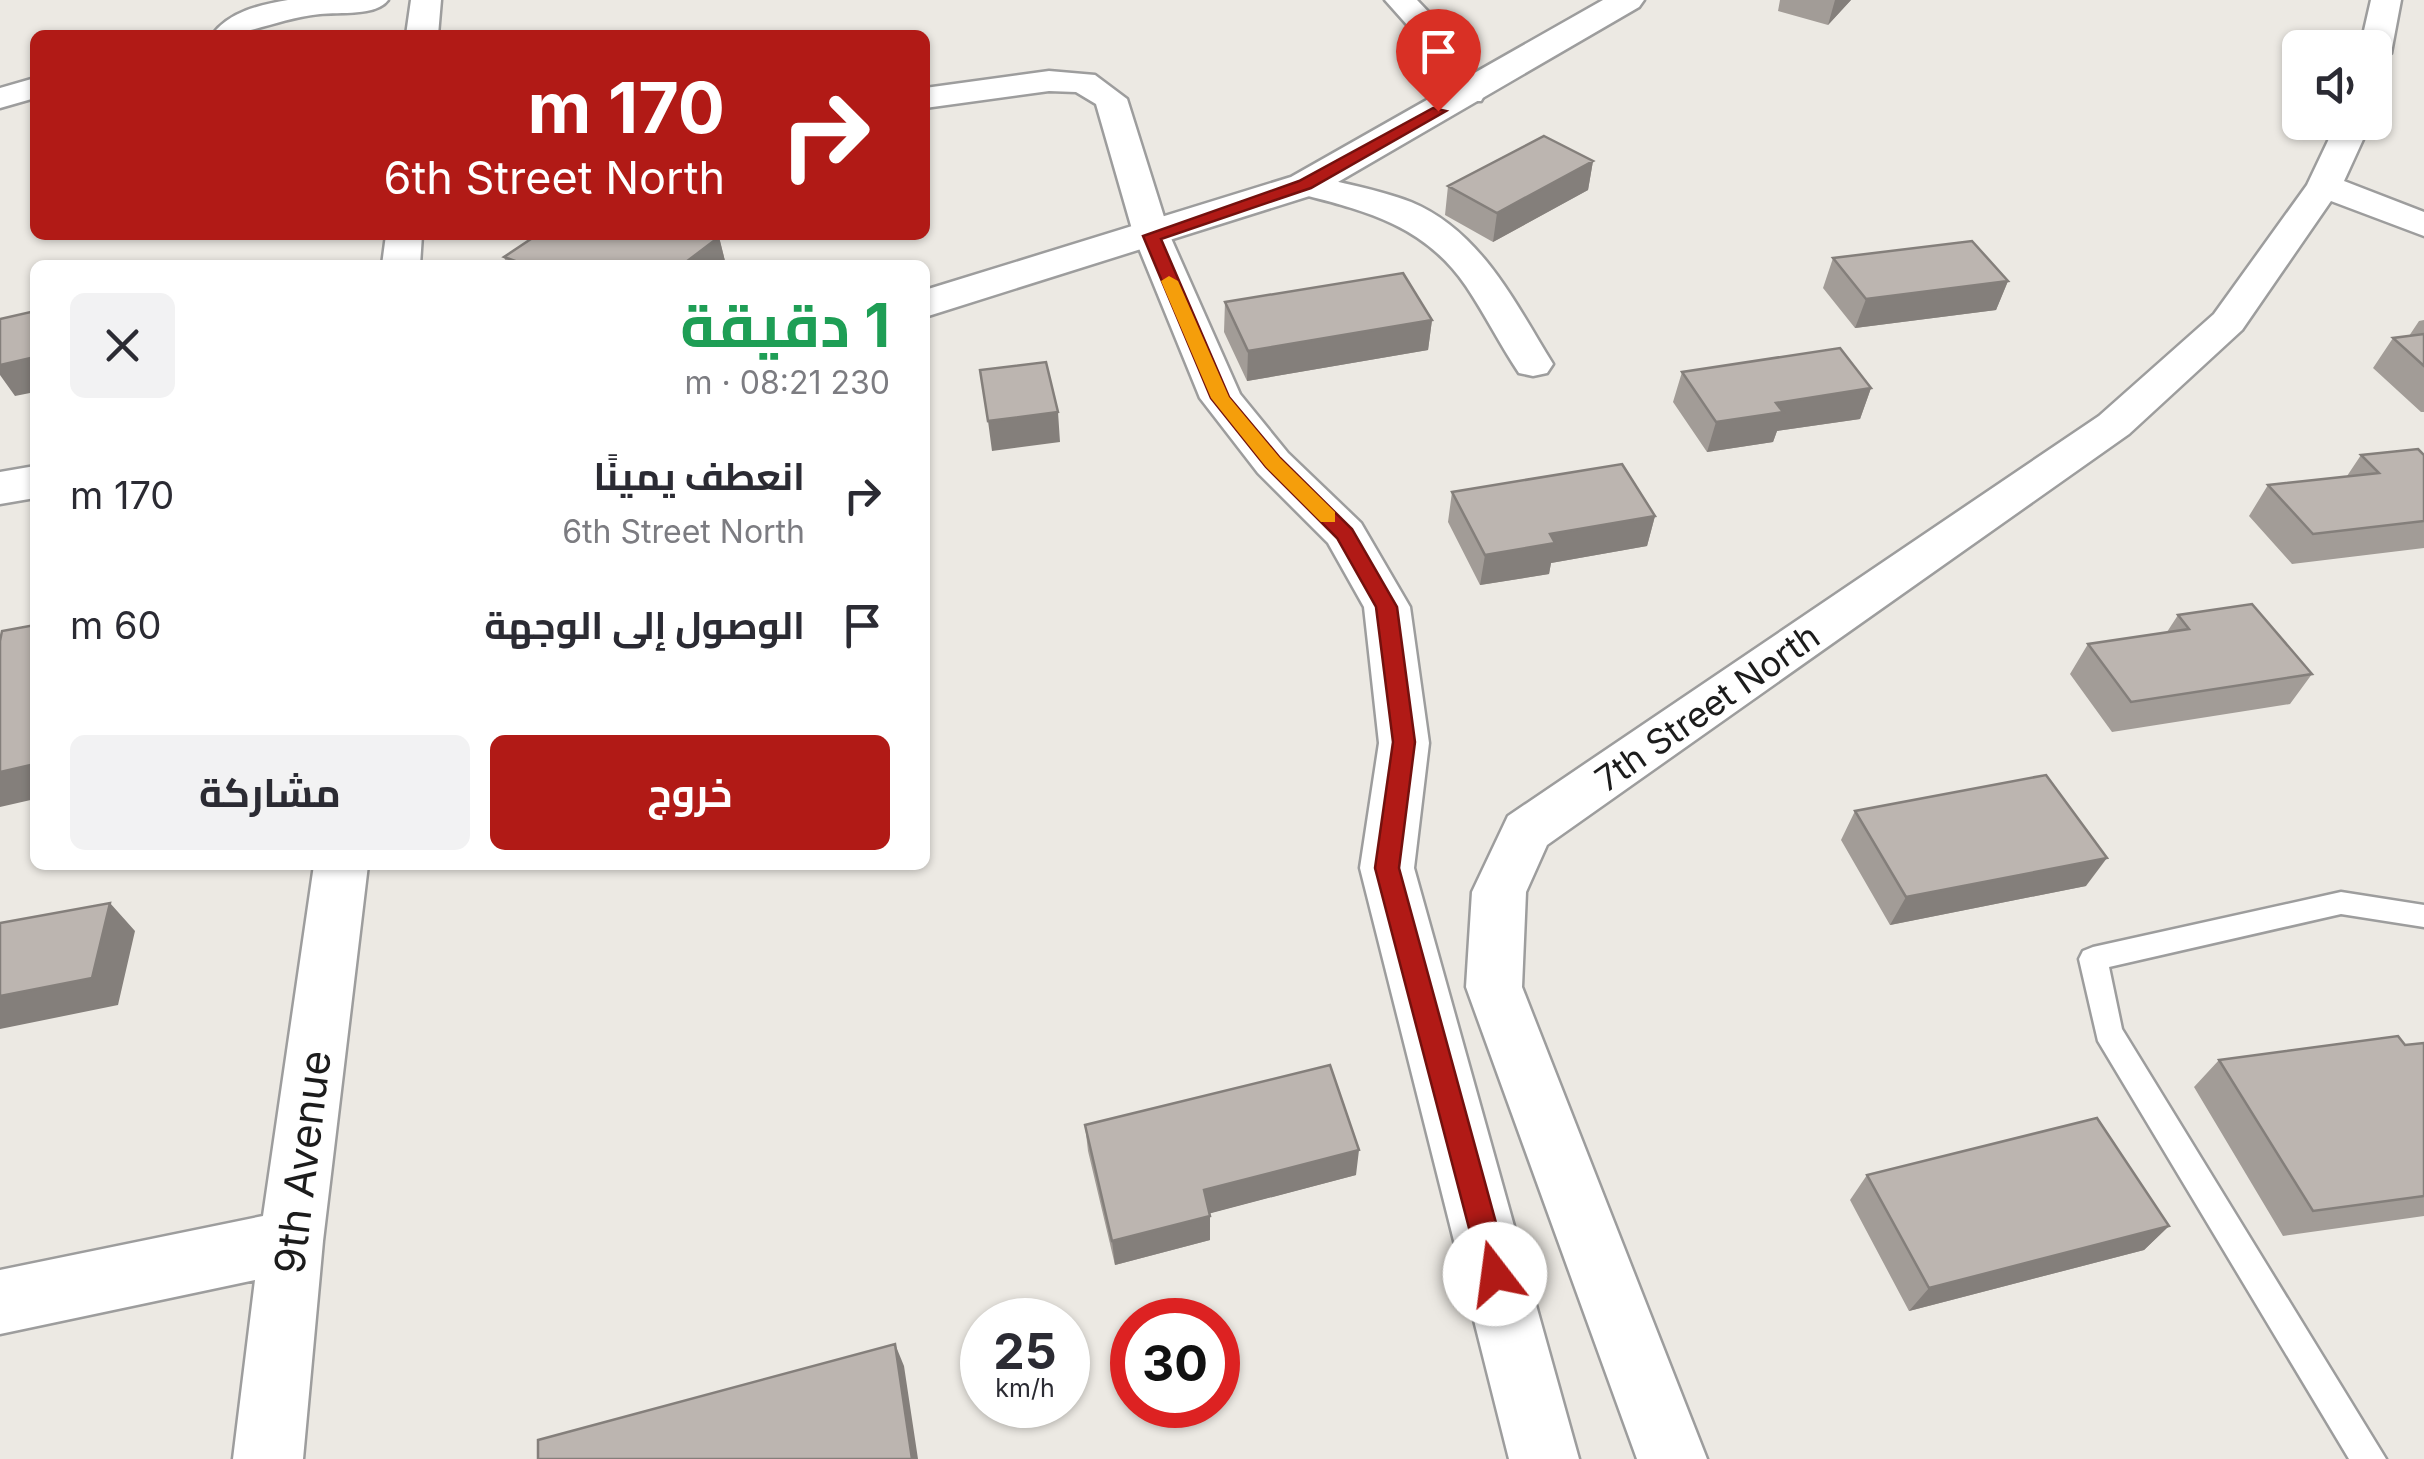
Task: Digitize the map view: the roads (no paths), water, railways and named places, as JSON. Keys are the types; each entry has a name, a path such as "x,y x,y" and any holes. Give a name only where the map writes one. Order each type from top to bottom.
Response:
{"street":[{"path":"233,30 243,21 266,14 373,0"},
{"path":"423,30 426,0"},
{"path":"1400,0 1448,51 1469,94"},
{"path":"930,303 1305,185 1627,0"},
{"path":"2380,30 2386,0"},
{"path":"930,97 1049,81 1083,82 1110,99 1152,236 1221,398 1273,463 1345,534 1387,607 1404,742 1387,868 1544,1459"},
{"path":"0,98 30,89"},
{"name":"7th Street North","path":"1672,1459 1494,987 1499,892 1528,831 2114,424 2228,322 2324,186 2346,140"},
{"path":"1305,185 1378,204 1424,222 1466,259 1533,364"},
{"path":"2324,186 2424,224"},
{"path":"0,488 30,483"},
{"name":"9th Avenue","path":"268,1459 291,1241 339,870"},
{"path":"0,1302 291,1241"}],"lane":[{"path":"2369,1459 2108,1032 2093,959 2341,902 2424,916"}]}
